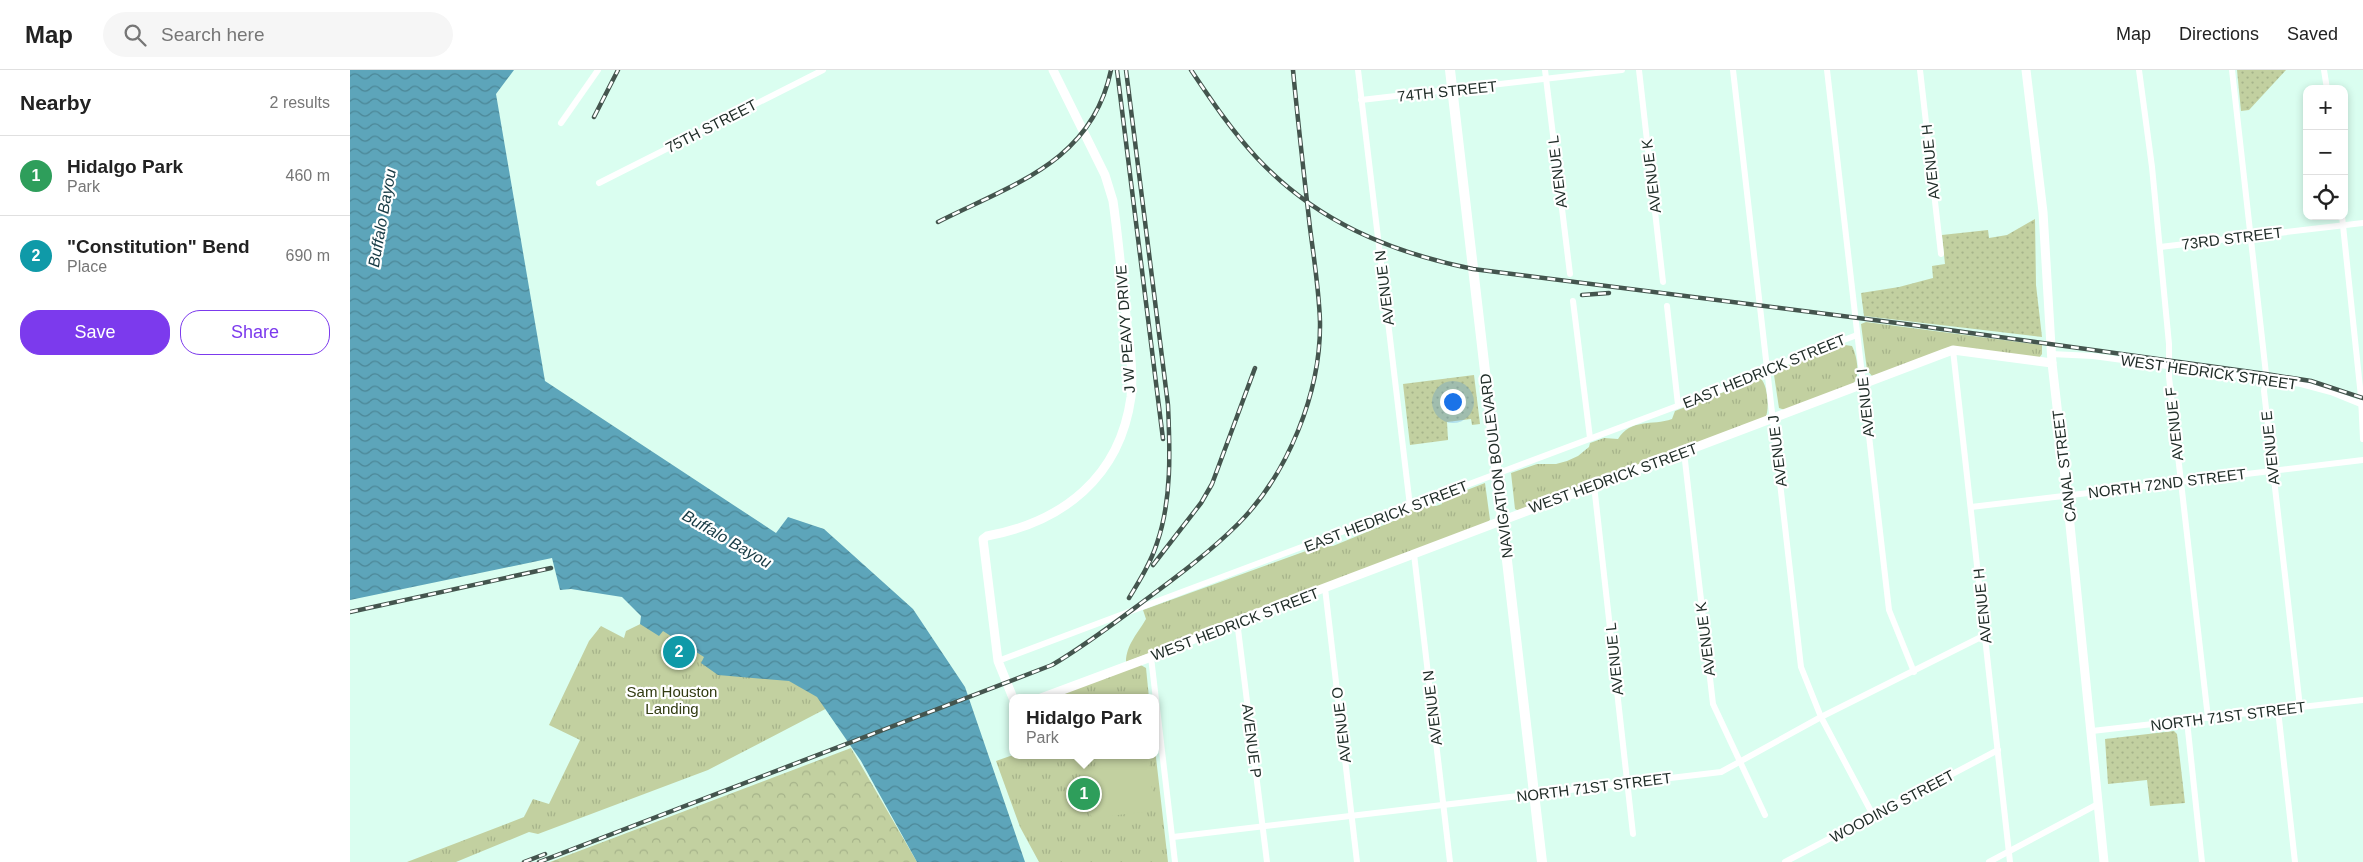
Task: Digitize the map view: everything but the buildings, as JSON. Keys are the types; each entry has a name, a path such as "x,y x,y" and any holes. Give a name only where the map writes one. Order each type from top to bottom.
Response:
{"main road":[{"name":"NAVIGATION BOULEVARD","path":"1450,70 1542,862"}],"street":[{"path":"561,124 598,70"},
{"name":"75TH STREET","path":"599,183 823,70"},
{"name":"J W PEAVY DRIVE","path":"1011,694 998,661 983,540 987,536 1019,530 1038,522 1058,511 1085,490 1109,461 1118,444 1127,420 1131,395 1131,365 1113,201 1105,175 1053,70"},
{"name":"AVENUE N","path":"1358,70 1410,506"},
{"name":"AVENUE L","path":"1545,70 1570,274"},
{"name":"74TH STREET","path":"1361,100 1622,70"},
{"name":"AVENUE K","path":"1639,70 1663,282"},
{"name":"AVENUE J","path":"1733,70 1801,668 1821,718 1874,817"},
{"name":"AVENUE I","path":"1827,70 1889,610 1914,672"},
{"name":"AVENUE H","path":"1920,70 1941,254"},
{"name":"CANAL STREET","path":"2026,70 2043,212 2046,295 2051,358 2092,731 2104,862"},
{"name":"AVENUE F","path":"2139,70 2160,247 2180,481 2208,718"},
{"name":"AVENUE E","path":"2232,70 2252,235 2272,471 2300,707"},
{"path":"2324,70 2326,85"},
{"path":"2342,220 2362,404 2363,439"},
{"name":"73RD STREET","path":"2160,247 2363,222"},
{"path":"1572,301 1590,438"},
{"path":"1667,306 1678,405"},
{"name":"EAST HEDRICK STREET","path":"998,661 1728,387 1768,368 1857,335"},
{"name":"AVENUE H","path":"1953,350 2010,862"},
{"name":"WEST HEDRICK STREET","path":"1052,694 1151,657 1237,621 1773,419 1893,371 1953,350 2051,358 2093,356 2301,384 2362,404"},
{"name":"AVENUE K","path":"1684,452 1713,704 1765,815"},
{"name":"NORTH 72ND STREET","path":"1971,507 2363,460"},
{"name":"AVENUE L","path":"1594,485 1633,834"},
{"name":"AVENUE N","path":"1414,554 1450,862"},
{"name":"AVENUE O","path":"1325,588 1358,862"},
{"name":"AVENUE P","path":"1237,621 1267,862"},
{"name":"NORTH 71ST STREET","path":"1173,837 1721,772 1821,718 1985,635"},
{"path":"1151,657 1156,694"},
{"name":"NORTH 71ST STREET","path":"2092,731 2363,700"},
{"path":"2278,710 2295,862"},
{"path":"2186,721 2202,862"},
{"path":"1159,722 1175,862"},
{"name":"WOODING STREET","path":"1785,862 1874,817 1998,750"},
{"path":"1989,862 2098,804"}],"green space":[{"path":"2237,70 2286,70 2249,110 2241,111"},
{"path":"2035,219 2036,285 2042,337 1864,316 1861,293 1899,287 1933,278 1932,266 1945,264 1942,235 1988,230 1989,238 2007,235"},
{"path":"1866,322 2042,345 2042,354 2039,358 1964,349 1872,376 1867,370 1861,324"},
{"path":"1845,345 1852,346 1857,361 1856,377 1852,385 1785,410 1779,408 1774,375 1775,370"},
{"path":"1474,375 1480,424 1472,425 1471,419 1447,422 1448,440 1410,445 1403,384"},
{"path":"1760,378 1765,386 1767,397 1767,415 1765,419 1519,511 1515,509 1511,473 1537,464 1556,464 1567,461 1578,456 1589,447 1590,443 1604,438 1618,439 1623,432 1636,425 1672,419 1675,411"},
{"path":"1485,483 1490,520 1483,526 1126,662 1130,645 1146,619 1143,610 1317,547 1333,546 1396,520 1406,511 1442,504 1441,500"},
{"name":"Sam Houston Landing","path":"671,609 835,704 708,770 538,834 529,832 456,862 407,862 524,817 533,799 549,804 580,740 549,725 589,641 601,626 624,638 626,631"},
{"path":"1139,664 1146,668 1149,694 1062,694"},
{"path":"2174,731 2177,734 2185,803 2150,806 2147,780 2108,784 2105,739"},
{"path":"851,748 917,862 550,862"},
{"path":"1009,756 1009,759 1156,759 1168,862 1039,862 1020,827 996,761"},
{"path":"1109,759 1148,759 1154,806 1151,811 1093,818 1088,810 1087,793 1095,776"}],"water":[{"name":"Buffalo Bayou","path":"350,70 514,70 496,94 545,381 776,533 788,517 824,529 913,609 965,687 1025,862 917,862 861,761 817,697 789,681 718,675 701,663 704,657 663,631 659,636 640,624 641,616 622,597 571,589 560,590 552,558 350,600"}],"railway":[{"path":"594,117 618,70"},
{"path":"938,222 1021,181 1046,166 1068,149 1086,127 1101,101 1111,70"},
{"path":"1117,70 1163,439"},
{"path":"1126,70 1168,405 1169,457 1168,492 1162,527 1152,557 1129,598"},
{"path":"1191,70 1222,115 1248,148 1280,180 1304,200 1356,231 1383,243 1442,262 1473,269 1913,325 2266,374 2311,381 2363,398"},
{"path":"539,862 1052,665 1101,633 1171,581 1238,524 1256,504 1286,457 1308,403 1319,349 1319,298 1293,70"},
{"path":"1582,295 1609,293"},
{"path":"1153,565 1201,503 1212,484 1255,368"},
{"path":"350,612 551,568"},
{"path":"524,862 545,854"}],"place":[{"name":"\"Constitution\" Bend","path":"679,652"},
{"name":"Hidalgo Park","path":"1084,794"}]}
